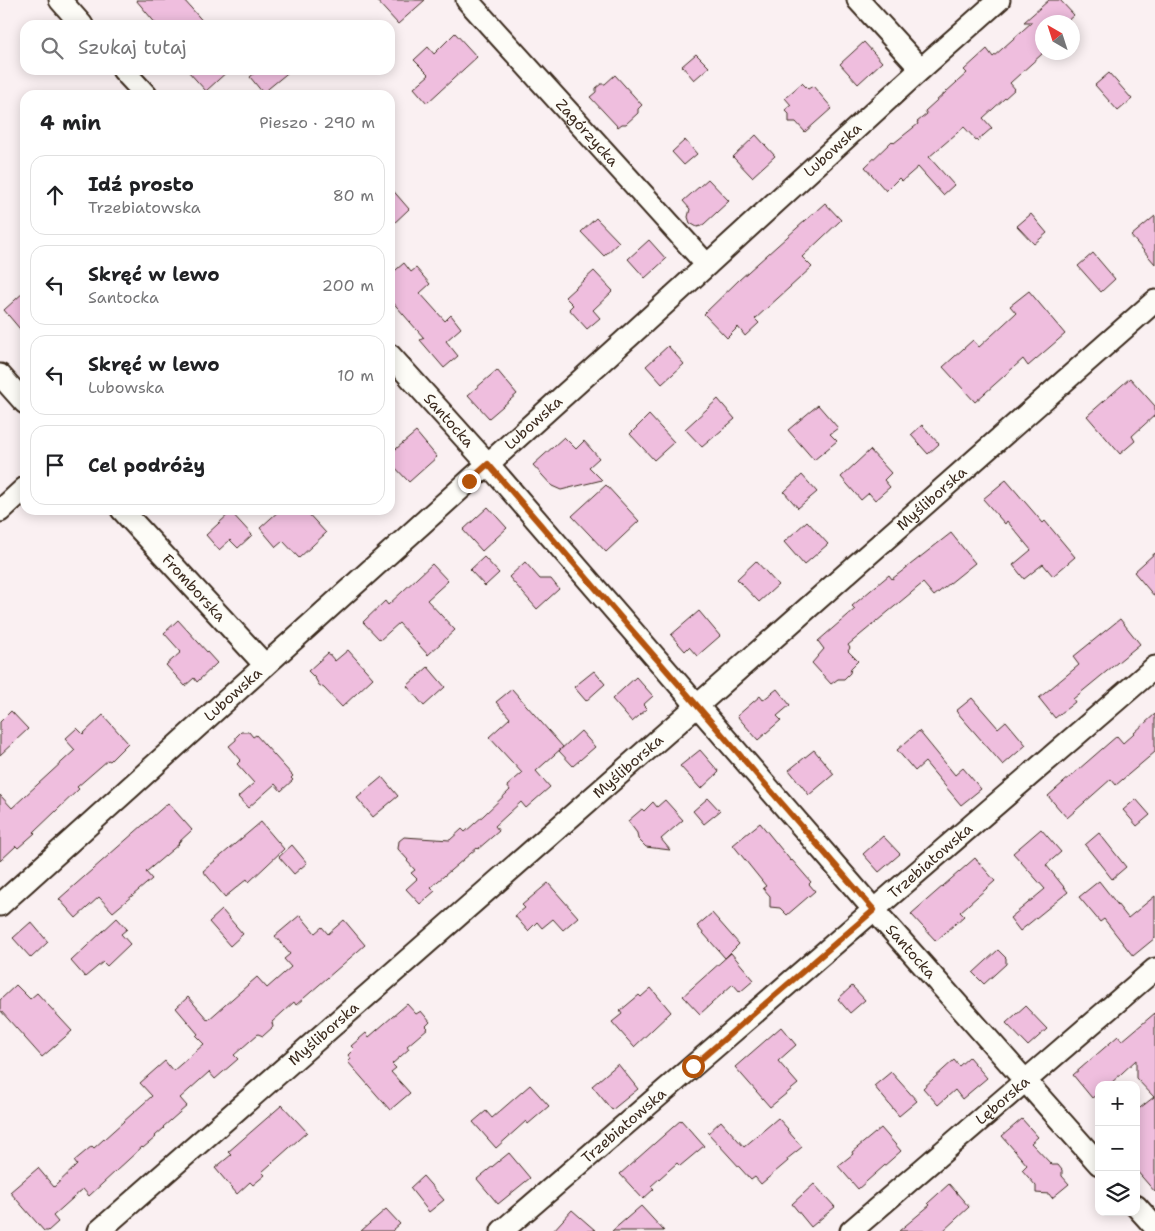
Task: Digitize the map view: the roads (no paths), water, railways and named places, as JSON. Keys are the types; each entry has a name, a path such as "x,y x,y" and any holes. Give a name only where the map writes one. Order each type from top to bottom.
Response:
{"street":[{"path":"60,0 78,20"},
{"name":"Zagórzycka","path":"467,0 707,265"},
{"path":"858,0 921,70"},
{"name":"Lubowska","path":"0,905 999,0"},
{"path":"128,75 141,90"},
{"name":"Myśliborska","path":"99,1231 1155,301"},
{"name":"Santocka","path":"395,361 488,464 874,910 1095,1160"},
{"path":"0,375 20,397"},
{"path":"0,511 20,493"},
{"name":"Fromborska","path":"127,515 265,665"},
{"name":"Trzebiatowska","path":"502,1231 1155,667"},
{"name":"Lęborska","path":"850,1231 1155,969"},
{"path":"1140,1210 1155,1227"}]}
